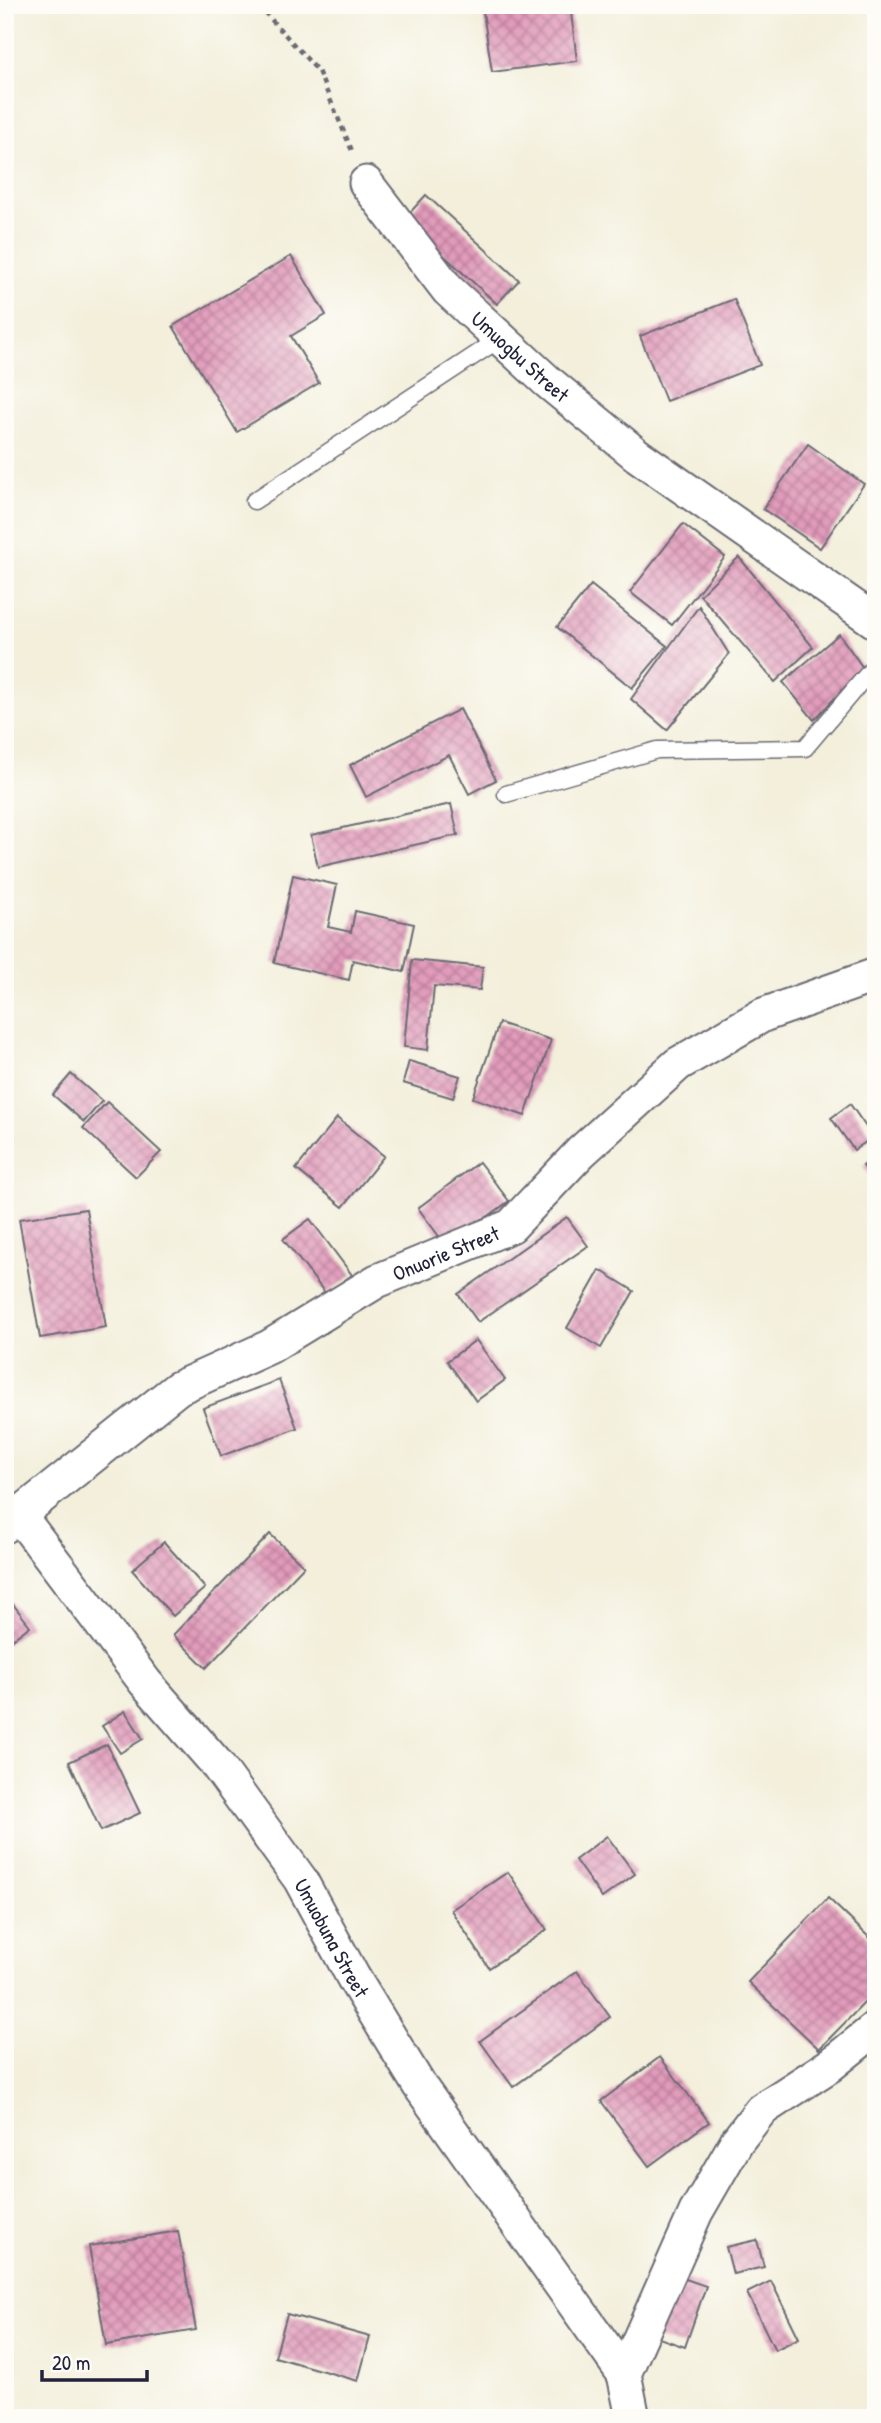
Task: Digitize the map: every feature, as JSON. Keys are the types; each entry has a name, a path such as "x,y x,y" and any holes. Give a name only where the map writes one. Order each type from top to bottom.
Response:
{"street":[{"name":"Umuogbu Street","path":"366,183 448,290 548,382 637,455 876,622"},
{"name":"Onuorie Street","path":"12,1520 178,1388 269,1347 377,1281 511,1226 581,1152 678,1064 763,1015 876,975"},
{"name":"Umuobuna Street","path":"12,1520 145,1682 215,1762 300,1879 353,1977 419,2085 624,2374 633,2418"},
{"path":"624,2374 696,2212 737,2141 761,2110 829,2066 876,2028"}],"lane":[{"path":"254,501 501,338"},
{"path":"506,794 657,750 805,748 876,664"}],"path":[{"path":"258,5 318,72 366,183"}],"building":[{"path":"482,5 570,5 577,61 492,72"},
{"path":"426,195 519,280 497,304 404,219"},
{"path":"291,256 326,315 291,336 319,383 237,432 173,326"},
{"path":"734,299 760,365 666,401 640,336"},
{"path":"808,444 864,484 820,548 763,509"},
{"path":"683,524 725,557 672,625 630,592"},
{"path":"739,557 813,647 775,682 700,595"},
{"path":"591,585 667,646 632,688 557,627"},
{"path":"699,606 729,654 667,730 631,699"},
{"path":"839,634 863,668 814,720 783,682"},
{"path":"460,709 496,780 469,794 449,755 366,797 350,765"},
{"path":"451,804 458,835 318,867 311,835"},
{"path":"293,875 337,885 328,927 351,932 355,911 414,924 404,972 353,960 349,980 274,963"},
{"path":"412,960 483,967 480,990 434,986 428,1050 404,1047"},
{"path":"499,1023 551,1040 525,1116 473,1098"},
{"path":"409,1061 460,1076 453,1098 403,1083"},
{"path":"71,1074 102,1101 84,1122 53,1095"},
{"path":"107,1102 161,1152 136,1177 83,1128"},
{"path":"850,1104 873,1137 854,1150 831,1118"},
{"path":"337,1118 384,1156 343,1207 296,1169"},
{"path":"876,1156 876,1182 863,1166"},
{"path":"479,1162 509,1201 447,1247 418,1208"},
{"path":"86,1209 106,1327 40,1338 19,1219"},
{"path":"567,1217 588,1246 478,1322 458,1294"},
{"path":"310,1219 352,1275 326,1294 283,1239"},
{"path":"600,1270 634,1291 601,1348 567,1328"},
{"path":"476,1340 505,1380 476,1401 447,1361"},
{"path":"279,1380 297,1428 221,1456 203,1408"},
{"path":"270,1534 304,1566 206,1668 173,1635"},
{"path":"164,1542 205,1588 173,1616 132,1570"},
{"path":"5,1594 30,1626 5,1645"},
{"path":"125,1711 143,1739 120,1753 102,1726"},
{"path":"107,1744 140,1813 101,1831 69,1762"},
{"path":"607,1836 635,1874 602,1898 575,1860"},
{"path":"508,1872 547,1930 489,1968 451,1910"},
{"path":"828,1898 876,1944 876,1991 819,2049 748,1982"},
{"path":"577,1971 610,2017 513,2087 480,2041"},
{"path":"660,2057 709,2122 649,2166 601,2101"},
{"path":"178,2231 196,2330 106,2345 89,2246"},
{"path":"757,2240 764,2267 733,2274 726,2247"},
{"path":"671,2274 706,2286 685,2347 650,2335"},
{"path":"771,2281 799,2338 775,2350 747,2293"},
{"path":"287,2314 370,2337 358,2381 275,2357"}]}
